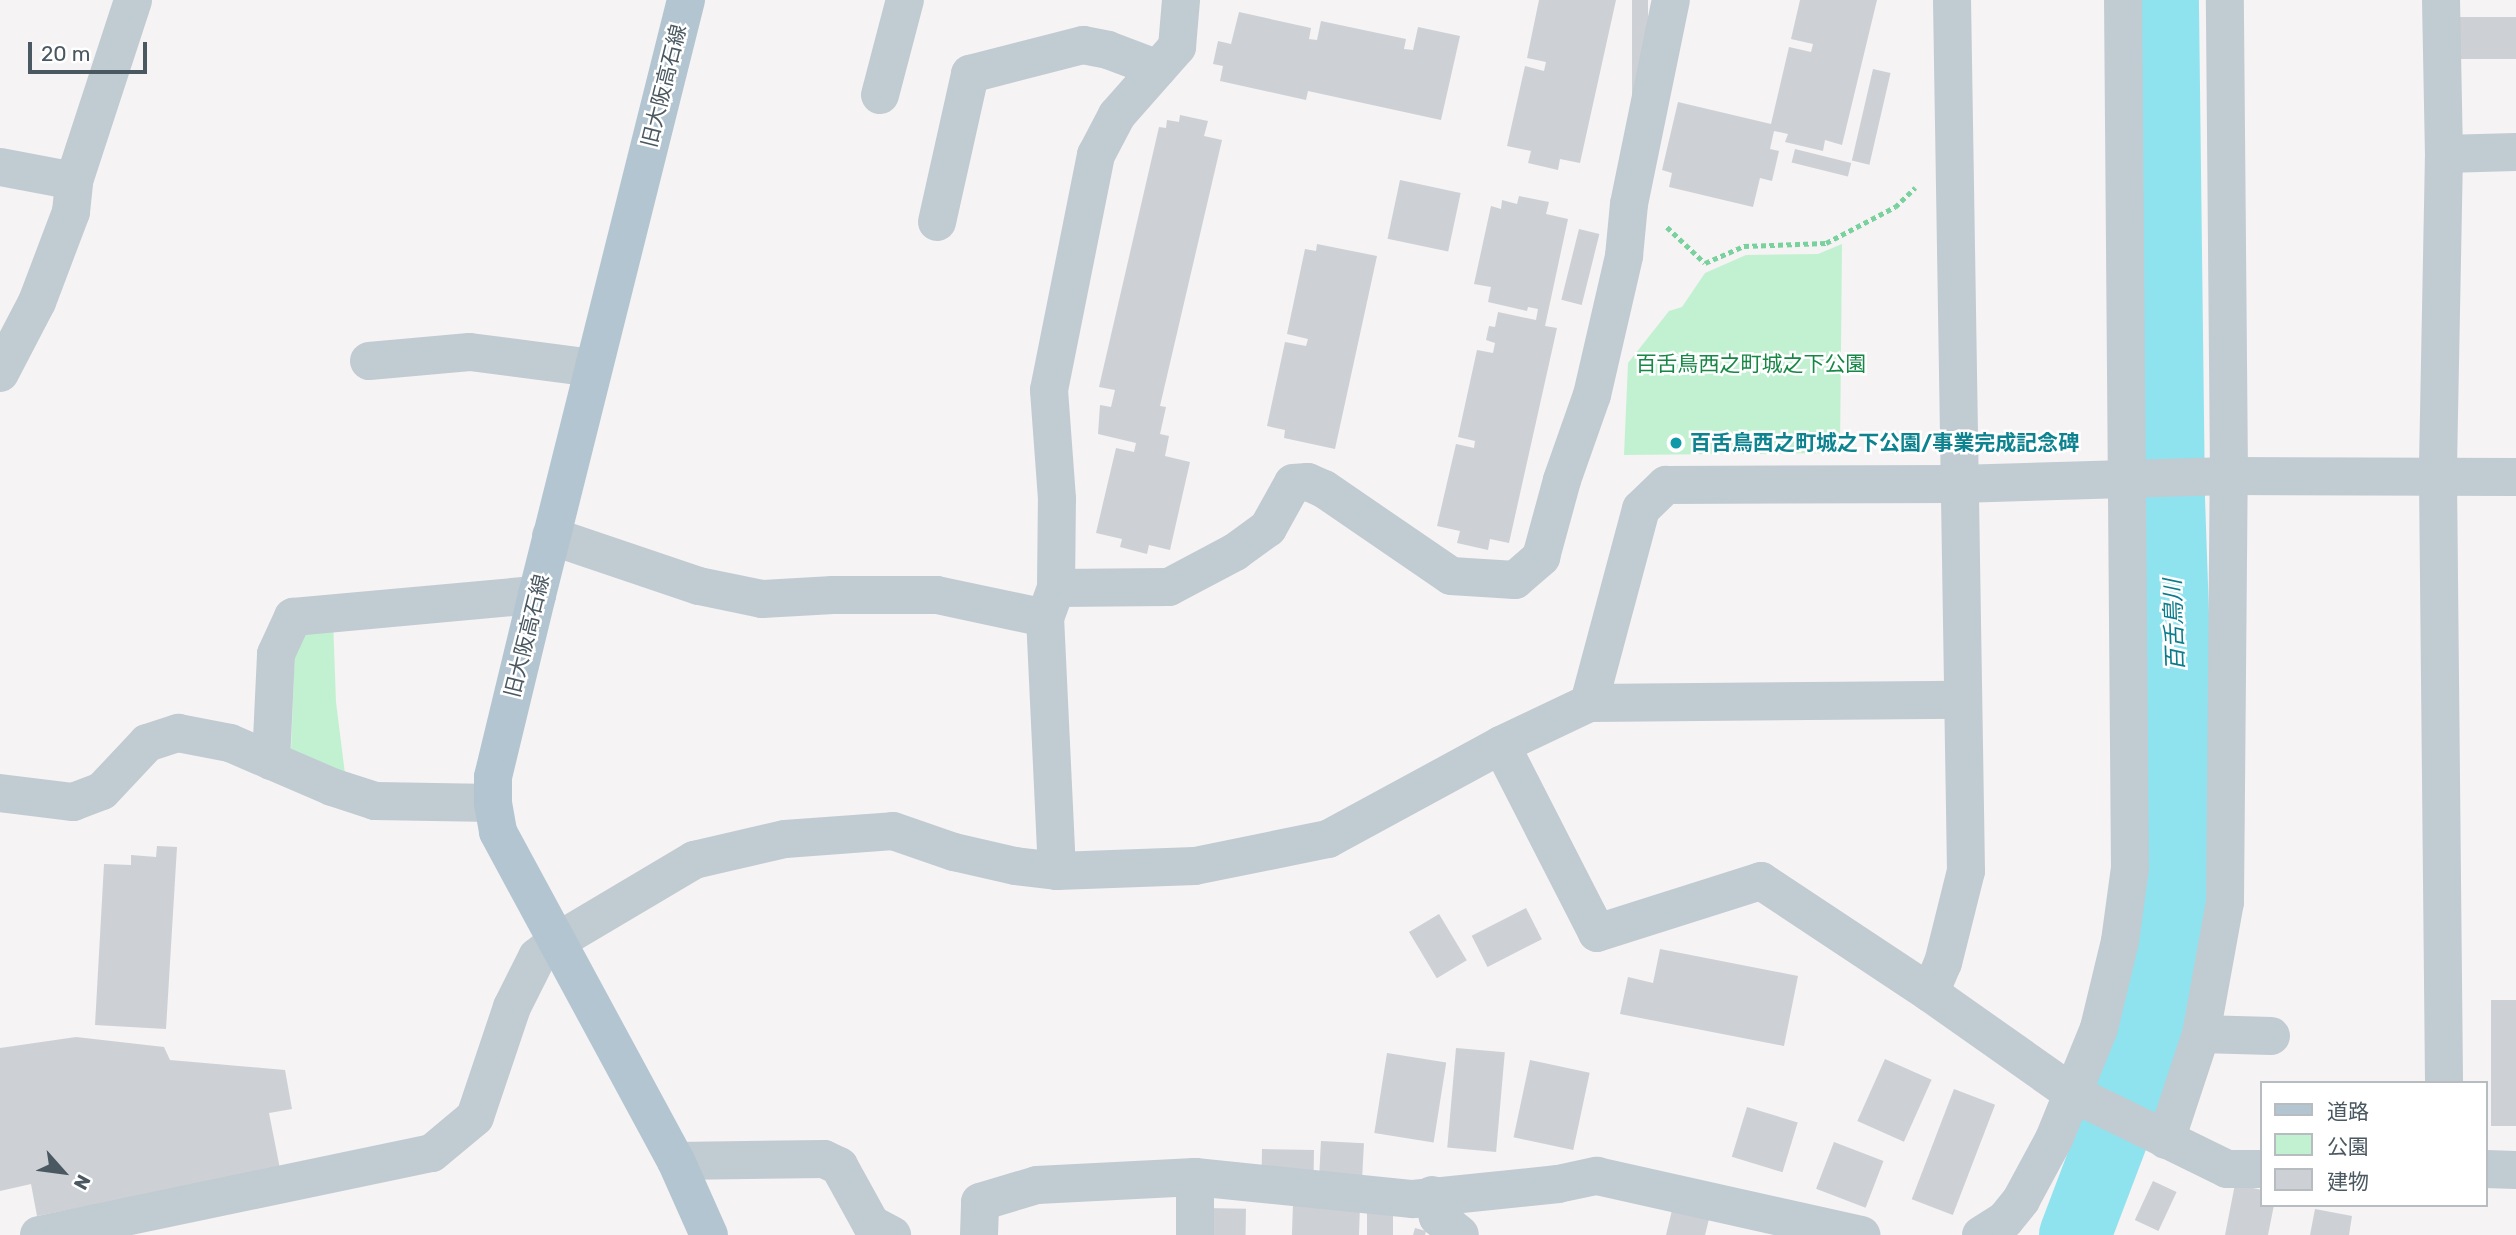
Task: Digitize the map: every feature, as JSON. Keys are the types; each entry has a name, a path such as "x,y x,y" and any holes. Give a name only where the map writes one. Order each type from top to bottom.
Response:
{"main road":[{"name":"旧大阪高石線","path":"686,0 493,777 493,803 498,832 676,1161 709,1235"}],"street":[{"path":"0,373 42,289 71,212 74,181 133,0"},
{"path":"880,95 905,0"},
{"path":"1057,872 1051,603 1057,499 1049,390 1096,155 1117,115 1177,47 1181,0"},
{"path":"551,536 699,586 762,599 833,595 937,595 1051,603 1169,587 1235,552 1268,528 1293,483 1308,482 1324,489 1451,576 1515,580 1541,557 1562,480 1592,395 1624,256 1629,204 1671,0"},
{"path":"1930,993 1943,963 1966,871 1952,0"},
{"path":"1981,1235 2005,1220 2021,1200 2054,1139 2081,1097 2120,942 2130,868 2136,478 2123,0"},
{"path":"2160,1136 2201,1034 2225,902 2219,476 2225,0"},
{"path":"2441,0 2444,154 2438,478 2444,1081"},
{"path":"937,222 970,74 1083,45 1108,50 1158,69"},
{"path":"2444,154 2516,152"},
{"path":"0,167 74,181"},
{"path":"369,361 470,352 593,368"},
{"path":"1589,703 1641,509 1666,485 1958,484 2219,476 2516,477"},
{"path":"271,761 276,654 293,617 537,595"},
{"path":"39,1235 432,1153 475,1116 525,977 537,957 556,942 694,860 785,839 893,831 954,852 1015,866 1057,872 1195,866 1328,839 1501,745 1589,703 1962,700"},
{"path":"0,793 73,802 102,791 147,743 178,733 230,743 332,787 375,801 493,803"},
{"path":"1501,745 1597,933 1761,881 2081,1097 2227,1169 2260,1169"},
{"path":"2201,1034 2271,1036"},
{"path":"676,1161 824,1159 839,1166 871,1224 892,1235"},
{"path":"2488,1169 2516,1170"},
{"path":"979,1235 980,1202 1037,1185 1195,1177 1413,1199 1558,1184 1597,1176 1862,1235"},
{"path":"1195,1177 1195,1235"},
{"path":"1432,1195 1438,1217 1460,1235"}],"path":[{"path":"1705,263 1744,246 1826,243 1895,207 1954,153"}],"green space":[{"name":"百舌鳥西之町城之下公園","path":"1842,244 1840,453 1624,455 1628,363 1669,311 1682,307 1705,273 1746,255 1818,254"},
{"path":"333,619 336,702 346,782 291,749 295,648 311,624"}],"building":[{"path":"1539,0 1616,0 1580,163 1560,159 1558,170 1528,163 1531,151 1507,146 1525,66 1544,71 1546,62 1527,58"},
{"path":"1632,0 1648,0 1648,172 1632,172"},
{"path":"1800,0 1877,0 1842,145 1825,140 1823,151 1785,142 1788,134 1774,131 1770,149 1779,151 1772,181 1760,178 1753,207 1669,187 1672,173 1662,170 1678,102 1771,124 1789,47 1811,52 1813,44 1791,39"},
{"path":"1239,12 1311,28 1309,39 1317,40 1321,21 1406,39 1404,49 1413,50 1418,27 1460,36 1441,120 1308,91 1306,100 1220,81 1223,66 1213,64 1218,41 1231,44"},
{"path":"2455,17 2516,17 2516,59 2455,59"},
{"path":"1873,69 1891,73 1869,165 1852,161"},
{"path":"1180,115 1208,121 1204,136 1222,140 1160,406 1166,407 1160,434 1169,436 1165,456 1190,462 1170,550 1149,545 1147,554 1120,547 1122,539 1096,533 1116,448 1134,452 1136,443 1098,434 1100,405 1111,407 1115,390 1099,387 1159,127 1166,128 1167,120 1179,122"},
{"path":"1795,149 1851,163 1848,177 1792,163"},
{"path":"1400,180 1461,193 1448,252 1388,239"},
{"path":"1519,196 1549,202 1546,214 1568,219 1545,326 1557,328 1509,543 1490,539 1488,550 1457,543 1460,531 1437,526 1456,444 1474,448 1475,441 1458,437 1477,350 1493,353 1495,343 1486,340 1489,326 1495,327 1498,312 1536,320 1538,309 1528,307 1527,311 1488,302 1491,287 1474,284 1491,206 1501,209 1502,200 1517,204"},
{"path":"1579,229 1599,234 1582,305 1561,300"},
{"path":"1317,244 1377,256 1335,449 1284,438 1285,430 1267,426 1285,342 1306,346 1308,339 1287,334 1305,249 1316,251"},
{"path":"157,846 177,847 166,1029 95,1025 104,864 131,865 131,855 156,857"},
{"path":"1526,908 1542,939 1488,967 1472,936"},
{"path":"1439,914 1467,960 1437,978 1409,932"},
{"path":"1660,949 1798,976 1784,1046 1620,1014 1628,977 1653,983"},
{"path":"2491,1000 2516,1000 2516,1126 2491,1126"},
{"path":"76,1037 164,1047 170,1060 285,1070 292,1109 269,1113 280,1169 37,1216 31,1184 0,1191 0,1048"},
{"path":"1456,1048 1505,1052 1496,1152 1447,1148"},
{"path":"1387,1053 1446,1062 1434,1142 1374,1133"},
{"path":"1885,1059 1932,1080 1904,1142 1857,1121"},
{"path":"1530,1060 1590,1073 1573,1150 1514,1137"},
{"path":"1954,1089 1995,1105 1953,1215 1912,1199"},
{"path":"1747,1107 1798,1122 1782,1172 1732,1157"},
{"path":"1321,1141 1364,1143 1362,1177 1319,1175"},
{"path":"1834,1142 1883,1161 1866,1208 1816,1189"},
{"path":"1262,1149 1314,1150 1314,1177 1262,1176"},
{"path":"2153,1181 2177,1192 2158,1231 2135,1220"},
{"path":"2235,1184 2260,1190 2260,1207 2274,1207 2268,1235 2225,1235"},
{"path":"1674,1202 1711,1211 1705,1235 1666,1235"},
{"path":"1293,1204 1360,1206 1359,1235 1292,1235"},
{"path":"1204,1208 1246,1209 1246,1235 1204,1235"},
{"path":"1367,1209 1393,1209 1393,1235 1367,1235"},
{"path":"2315,1209 2352,1216 2349,1235 2310,1235"},
{"path":"1415,1228 1426,1231 1425,1235 1413,1235"}],"waterway":[{"name":"百舌鳥川","path":"2075,1235 2129,1093 2156,1001 2172,926 2180,814 2169,498 2163,0"}],"place":[{"name":"百舌鳥西之町城之下公園/事業完成記念碑","path":"1676,443"}]}
